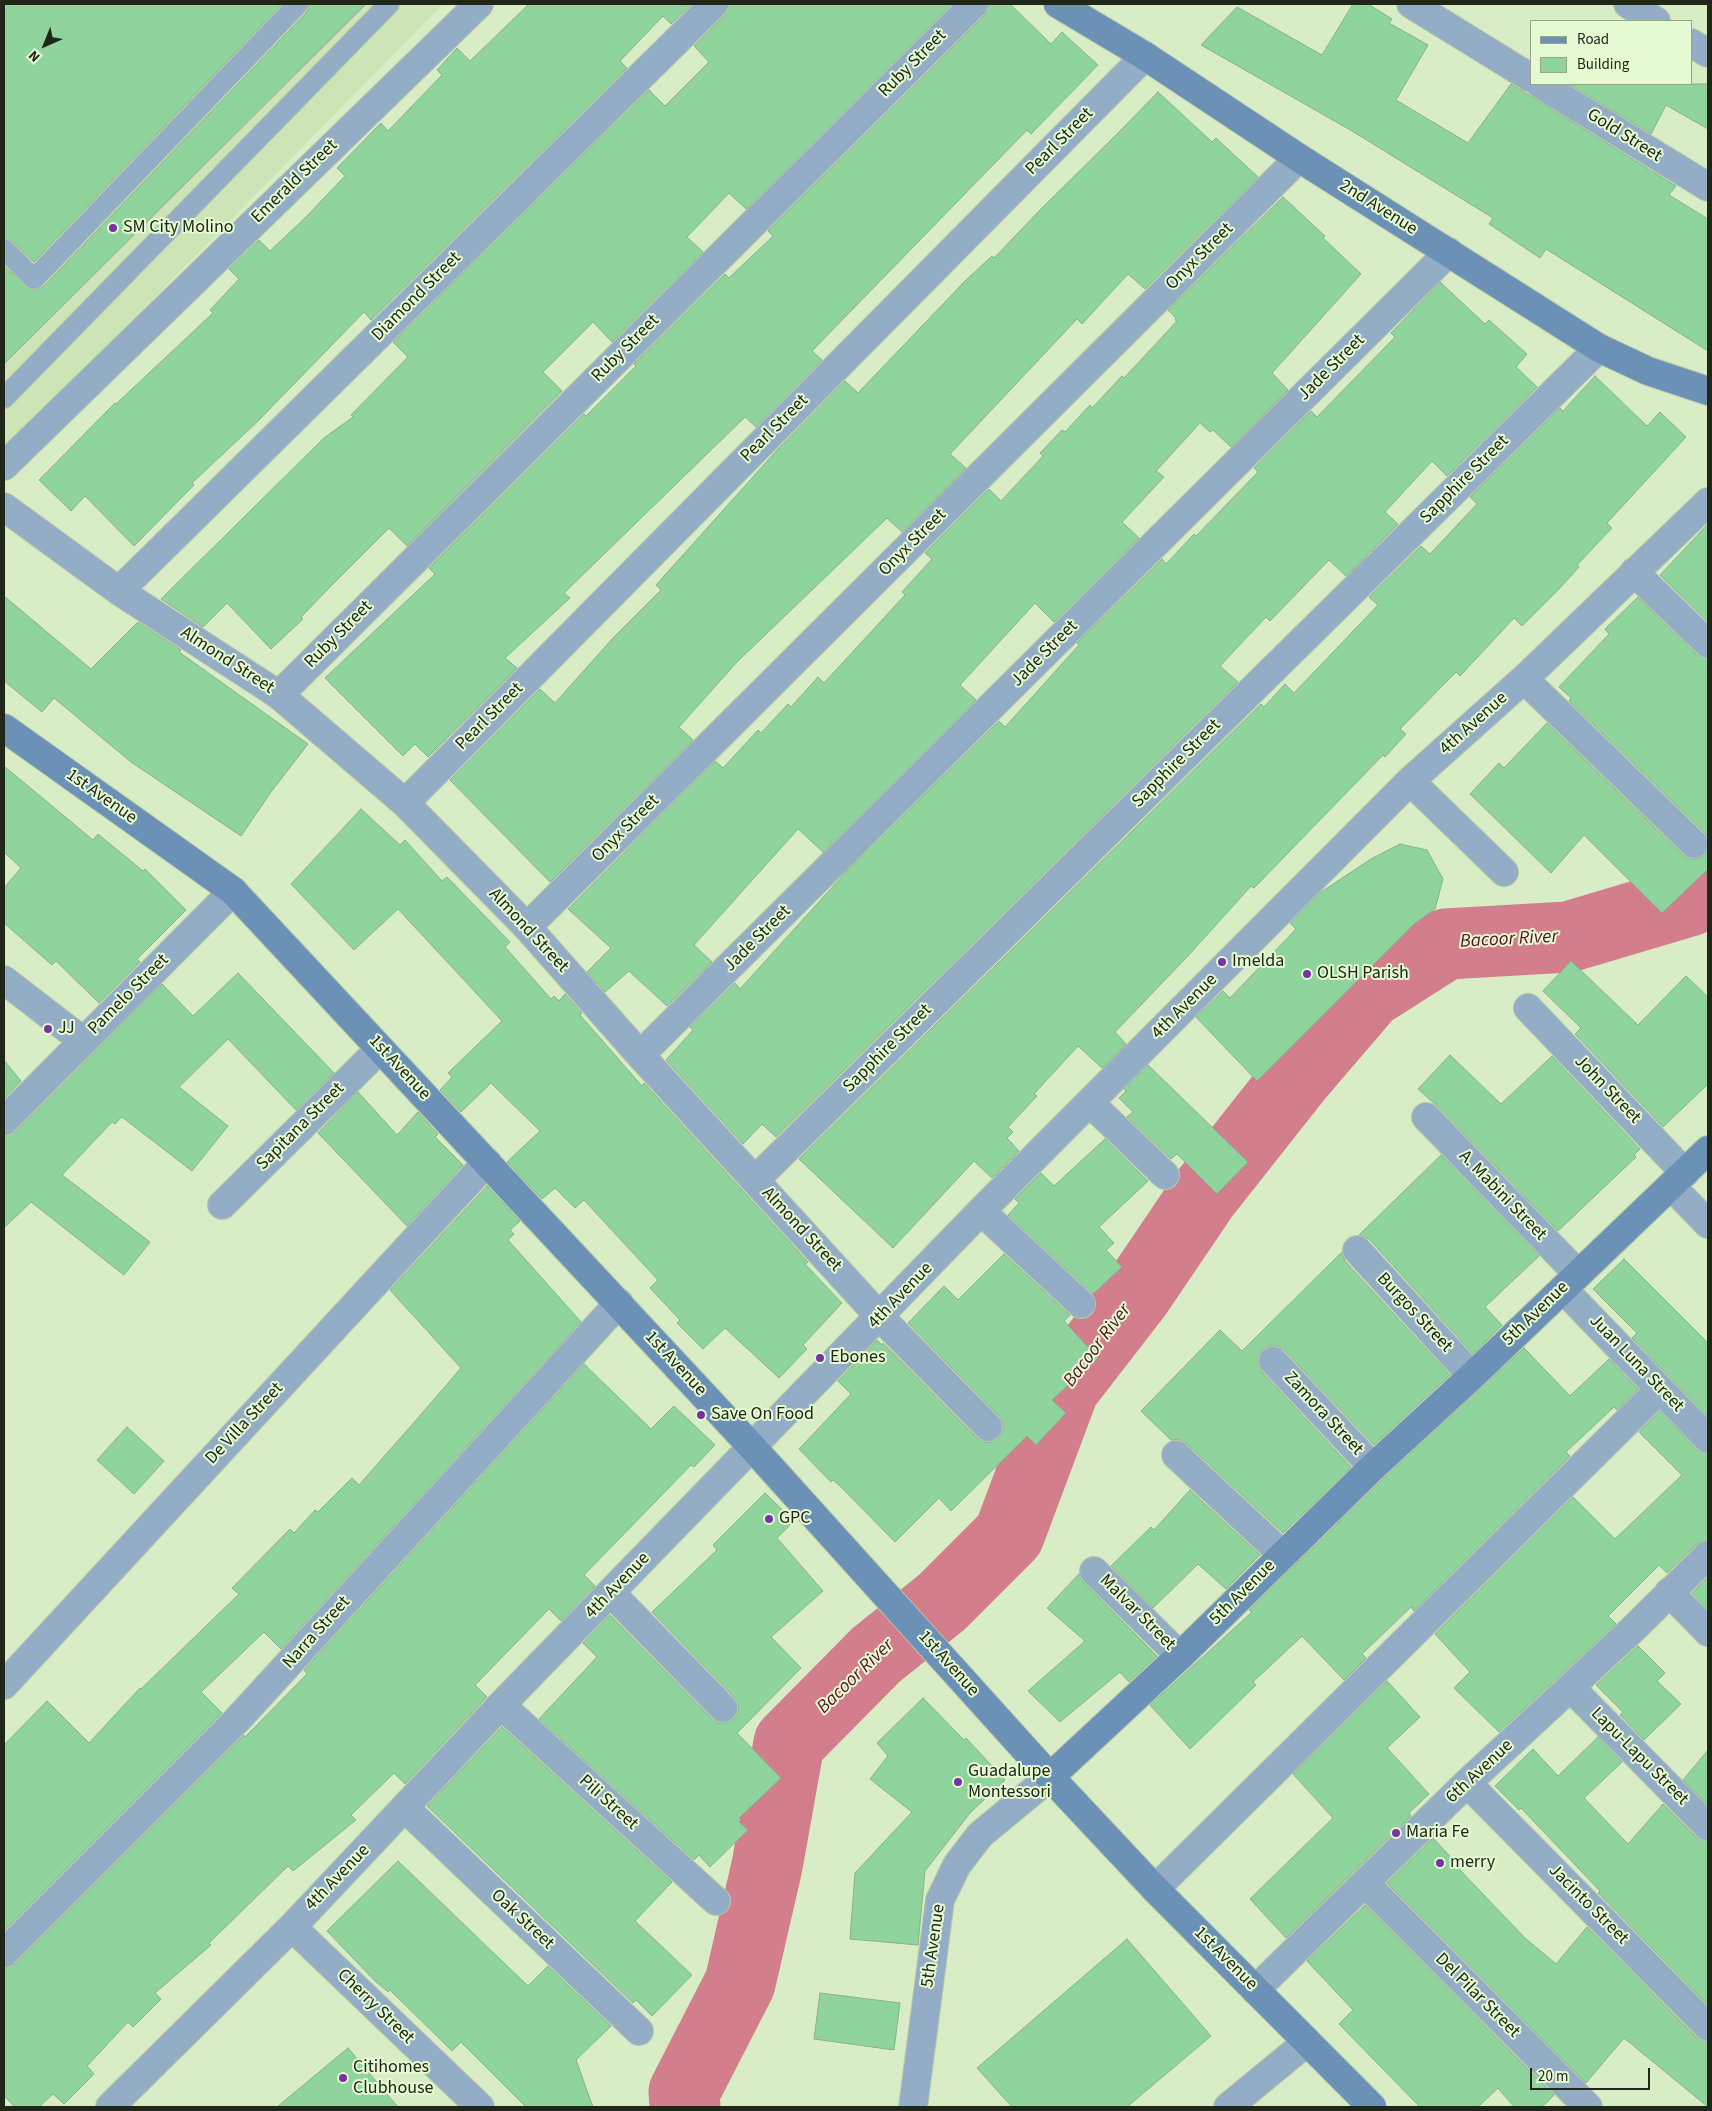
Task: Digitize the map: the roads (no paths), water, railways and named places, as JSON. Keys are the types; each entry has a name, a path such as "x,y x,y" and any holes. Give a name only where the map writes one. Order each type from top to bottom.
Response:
{"street":[{"name":"Emerald Street","path":"4,466 479,4"},
{"name":"Diamond Street","path":"119,591 714,4"},
{"name":"Ruby Street","path":"279,695 974,4"},
{"name":"2nd Avenue","path":"1058,4 1145,56 1299,158 1599,348 1648,371 1708,391"},
{"path":"1411,4 1530,77"},
{"path":"1628,4 1654,20"},
{"path":"1692,43 1708,53"},
{"name":"Pearl Street","path":"406,803 1145,56"},
{"name":"Gold Street","path":"1542,85 1708,187"},
{"name":"Onyx Street","path":"527,927 1299,158"},
{"name":"Jade Street","path":"640,1055 1449,252"},
{"name":"Sapphire Street","path":"755,1180 1599,348"},
{"name":"4th Avenue","path":"110,2107 292,1927 501,1705 753,1448 981,1211 1410,782 1524,679 1708,502"},
{"name":"Almond Street","path":"4,507 119,591 279,695 406,803 527,927 640,1055 880,1317 988,1428"},
{"path":"1634,572 1708,644"},
{"path":"1524,679 1694,844"},
{"name":"1st Avenue","path":"4,728 233,891 753,1448 1050,1777 1155,1889 1372,2107"},
{"path":"1410,782 1504,872"},
{"name":"Pamelo Street","path":"4,1120 233,891"},
{"path":"4,980 83,1041"},
{"name":"John Street","path":"1528,1008 1678,1179 1708,1224"},
{"name":"Sapitana Street","path":"222,1205 380,1049"},
{"path":"1090,1103 1164,1175"},
{"name":"A. Mabini Street","path":"1426,1118 1570,1282"},
{"name":"5th Avenue","path":"913,2107 940,1900 957,1865 980,1835 1050,1777 1180,1656 1282,1554 1472,1376 1708,1150"},
{"name":"De Villa Street","path":"4,1685 487,1162"},
{"path":"981,1211 1081,1304"},
{"name":"Burgos Street","path":"1357,1250 1472,1376"},
{"name":"Juan Luna Street","path":"1570,1282 1660,1389 1708,1439"},
{"name":"Narra Street","path":"4,1953 238,1720 619,1303"},
{"name":"Zamora Street","path":"1273,1361 1373,1467"},
{"path":"1155,1889 1660,1389"},
{"path":"1176,1455 1282,1554"},
{"name":"6th Avenue","path":"1255,1990 1366,1884 1467,1783 1571,1688 1708,1556"},
{"name":"Malvar Street","path":"1094,1571 1180,1656"},
{"path":"1669,1592 1708,1632"},
{"path":"611,1593 722,1708"},
{"name":"Lapu-Lapu Street","path":"1571,1688 1708,1827"},
{"name":"Pili Street","path":"501,1705 716,1901"},
{"name":"Jacinto Street","path":"1467,1783 1708,2027"},
{"name":"Oak Street","path":"405,1808 640,2031"},
{"name":"Del Pilar Street","path":"1366,1884 1588,2107"},
{"name":"Cherry Street","path":"292,1927 480,2107"},
{"path":"1228,2107 1307,2042"}],"lane":[{"path":"4,249 34,278 298,4"},
{"path":"4,398 389,4"}],"waterway":[{"name":"Bacoor River","path":"685,2107 684,2092 740,1983 767,1866 789,1743 876,1655 942,1602 1009,1535 1064,1388 1136,1295 1203,1196 1297,1077 1369,993 1446,944 1568,937 1689,901 1708,891"}],"place":[{"name":"SM City Molino","path":"113,228"},
{"name":"Imelda","path":"1222,962"},
{"name":"OLSH Parish","path":"1307,974"},
{"name":"JJ","path":"48,1029"},
{"name":"Ebones","path":"820,1358"},
{"name":"Save On Food","path":"701,1415"},
{"name":"GPC","path":"769,1519"},
{"name":"Guadalupe Montessori","path":"958,1782"},
{"name":"Maria Fe","path":"1396,1833"},
{"name":"merry","path":"1440,1863"},
{"name":"Citihomes Clubhouse","path":"343,2078"}]}
